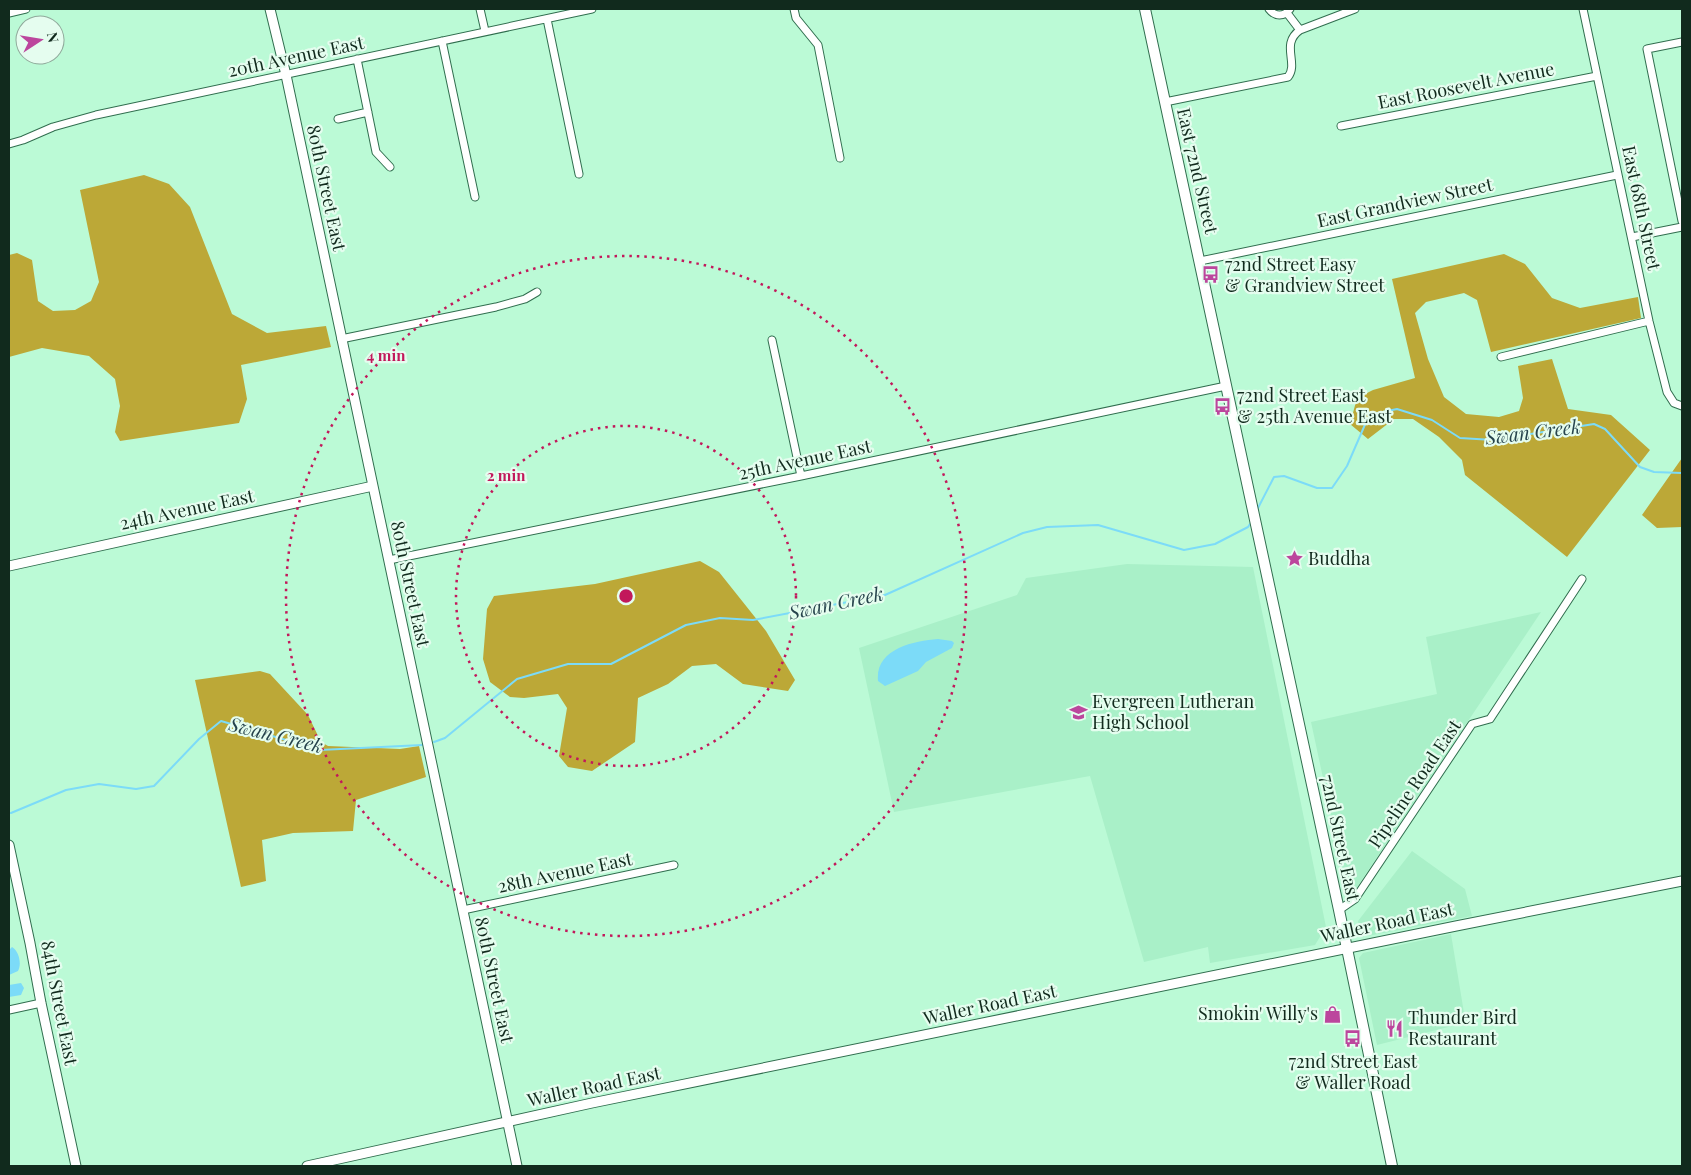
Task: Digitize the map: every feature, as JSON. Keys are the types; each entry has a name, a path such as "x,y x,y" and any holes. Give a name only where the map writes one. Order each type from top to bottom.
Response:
{"main road":[{"name":"East 72nd Street","path":"1145,9 1254,517"},
{"name":"72nd Street East","path":"1254,517 1392,1166"}],"street":[{"path":"9,13 26,9"},
{"name":"80th Street East","path":"270,9 286,75 517,1166"},
{"path":"480,9 485,31"},
{"name":"20th Avenue East","path":"9,144 24,140 53,126 96,114 592,9"},
{"path":"794,9 796,18 818,46 840,158"},
{"path":"1269,9 1278,15 1289,11 1300,30"},
{"path":"1165,102 1284,79 1291,72 1290,45 1295,34 1300,30 1355,9"},
{"name":"East 68th Street","path":"1583,9 1649,321 1667,392 1674,403 1682,406"},
{"path":"547,18 579,174"},
{"path":"442,41 475,197"},
{"path":"1682,42 1647,49 1682,221"},
{"path":"357,59 376,152 390,167"},
{"name":"East Roosevelt Avenue","path":"1340,126 1597,76"},
{"path":"338,118 368,112"},
{"name":"East Grandview Street","path":"1200,261 1617,175"},
{"path":"1632,237 1682,227"},
{"path":"342,339 496,307 525,299 537,292"},
{"path":"1500,357 1649,321"},
{"path":"772,340 801,476"},
{"name":"25th Avenue East","path":"388,560 801,476 1226,386"},
{"name":"24th Avenue East","path":"9,566 373,486"},
{"name":"Pipeline Road East","path":"1339,910 1355,899 1472,724 1490,720 1582,578"},
{"name":"84th Street East","path":"9,845 76,1166"},
{"name":"28th Avenue East","path":"463,910 674,866"},
{"name":"Waller Road East","path":"306,1166 508,1121 1682,881"},
{"path":"9,1010 41,1003"}],"shaded area":[{"path":"144,175 169,184 190,207 232,314 267,333 326,326 331,347 241,365 247,399 239,423 120,441 115,432 120,406 115,379 89,356 42,348 9,357 9,255 17,253 32,260 38,301 53,311 75,310 91,301 99,282 80,190"},
{"path":"1504,254 1525,264 1552,298 1580,308 1638,297 1641,318 1491,352 1477,300 1464,293 1426,302 1415,313 1428,359 1444,397 1466,414 1499,417 1519,411 1523,398 1518,366 1552,359 1568,409 1611,415 1650,450 1567,557 1465,475 1462,460 1439,437 1413,419 1394,419 1368,439 1350,424 1357,398 1373,390 1415,378 1392,279"},
{"path":"1682,458 1682,527 1657,528 1642,515"},
{"path":"700,561 719,572 766,631 795,680 788,691 743,684 716,664 692,666 668,684 638,698 635,742 592,771 568,767 559,756 567,708 558,694 524,698 510,697 490,682 483,659 487,609 494,596 595,584"},
{"name":"Evergreen Lutheran High School","path":"1127,564 1253,567 1326,927 1315,945 1210,963 1208,947 1144,962 1090,776 894,812 859,648 1017,595 1026,578"},
{"path":"1541,612 1349,899 1311,722 1437,694 1426,637"},
{"path":"260,671 270,674 308,715 321,742 328,746 400,749 419,746 426,777 356,800 353,831 293,833 262,840 266,881 241,887 195,680"},
{"path":"1412,851 1465,889 1472,916 1368,936 1361,933 1358,921"},
{"path":"1451,934 1465,1019 1451,1021 1452,1026 1377,1045 1359,958 1363,953"}],"water":[{"path":"938,639 952,641 954,643 952,648 926,662 918,671 885,686 878,681 879,670 889,654 907,645"},
{"path":"12,947 18,955 20,965 18,971 9,975 9,950"},
{"path":"21,983 24,988 21,995 9,997 9,985"}],"waterway":[{"name":"Swan Creek","path":"1258,508 1274,477 1284,476 1317,488 1332,488 1347,466 1367,420 1373,414 1397,409 1432,420 1460,438 1493,440 1594,424 1605,429 1640,467 1654,472 1682,473"},
{"name":"Swan Creek","path":"434,742 445,738 517,679 568,664 611,664 686,625 720,618 753,620 885,595 1023,533 1047,527 1098,525 1184,550 1215,544 1248,527 1250,524"},
{"name":"Swan Creek","path":"11,813 66,790 99,784 136,789 154,786 199,739 221,721 320,750 422,745"}],"place":[{"name":"72nd Street Easy & Grandview Street","path":"1211,275"},
{"name":"72nd Street East & 25th Avenue East","path":"1223,406"},
{"name":"Buddha","path":"1294,559"},
{"name":"Evergreen Lutheran High School","path":"1078,712"},
{"name":"Smokin' Willy's","path":"1332,1014"},
{"name":"Thunder Bird Restaurant","path":"1394,1028"},
{"name":"72nd Street East & Waller Road","path":"1353,1039"}]}
